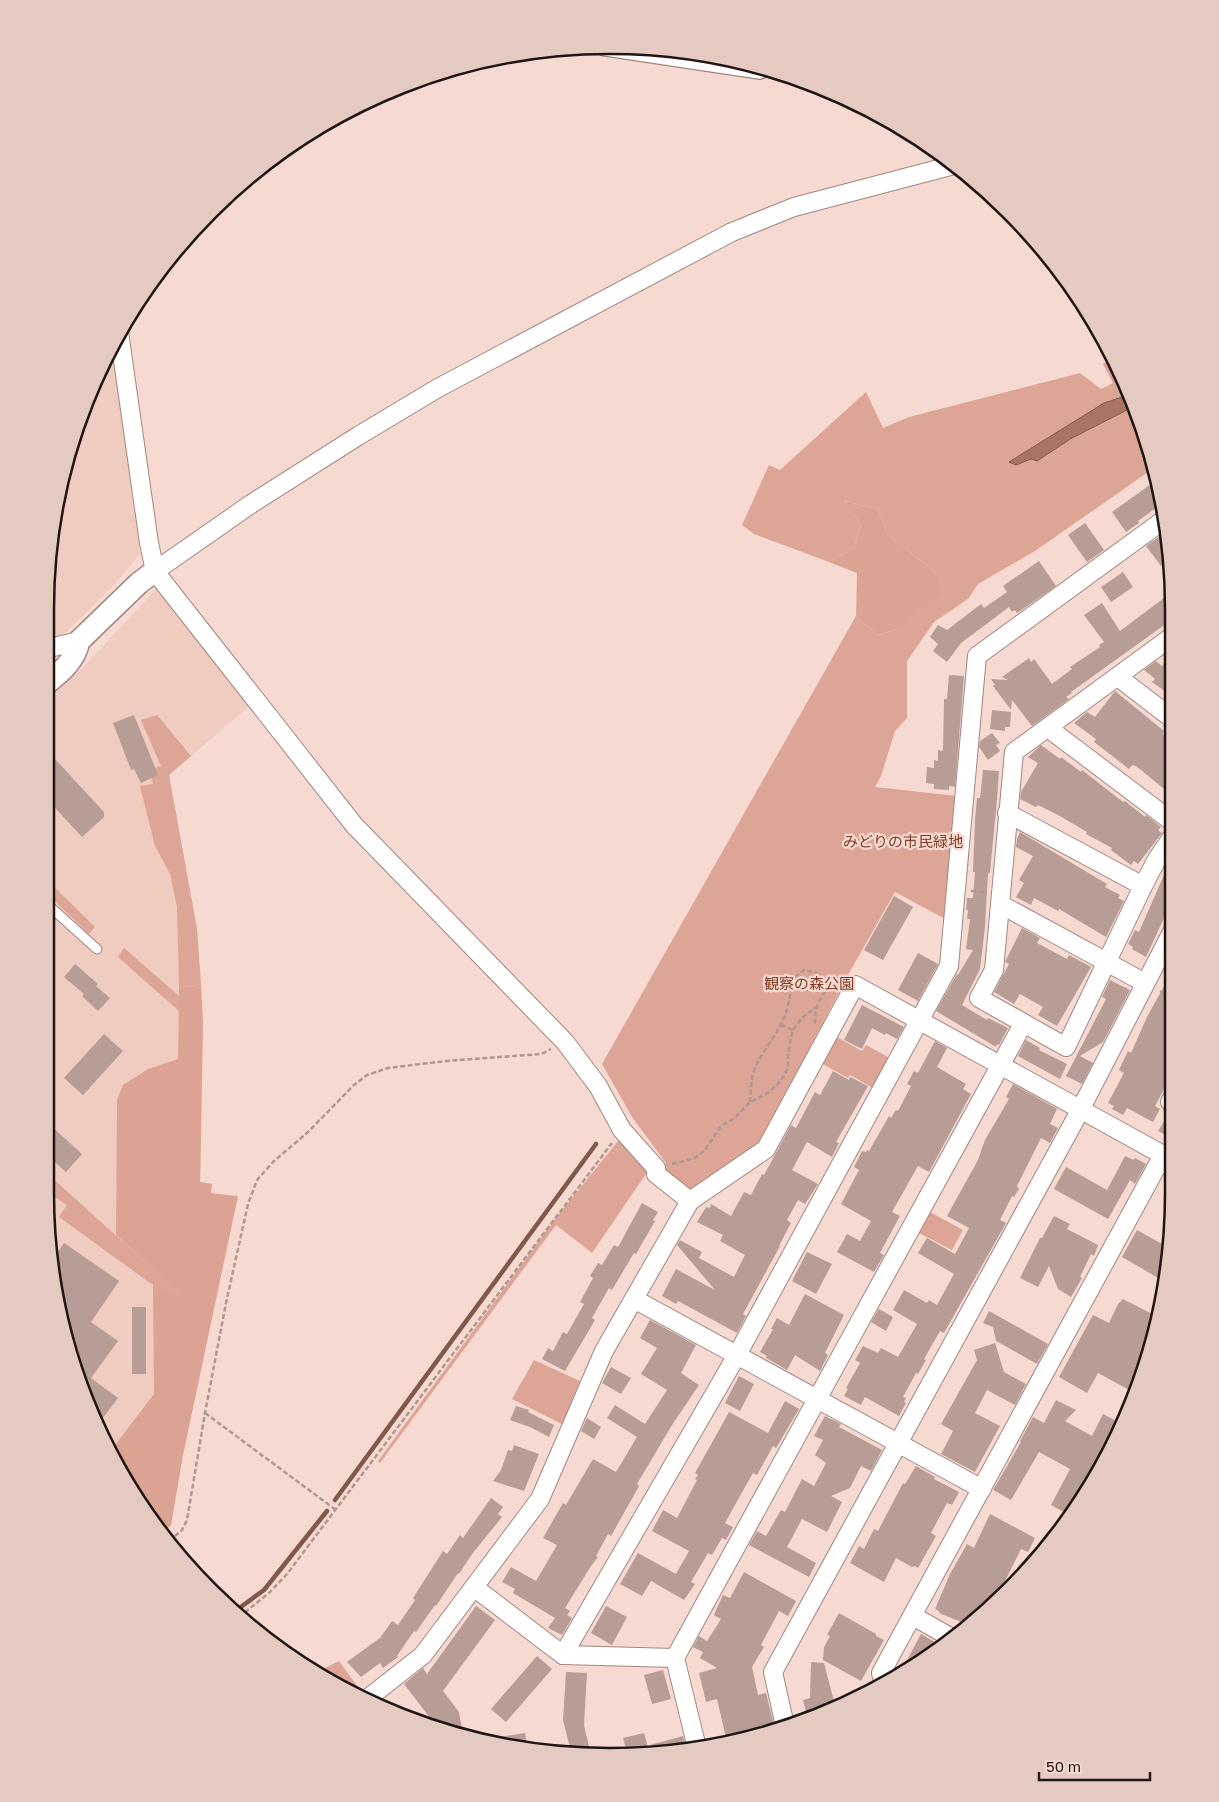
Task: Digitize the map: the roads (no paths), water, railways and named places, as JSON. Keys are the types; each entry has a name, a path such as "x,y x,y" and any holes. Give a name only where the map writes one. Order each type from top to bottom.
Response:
{"street":[{"path":"54,647 79,641 139,583 155,571 250,504 430,393 732,232 794,207 946,167"},
{"path":"121,345 148,543 155,571 354,825 565,1042 598,1086 622,1130 656,1168 656,1174 690,1201"},
{"path":"563,1655 737,1355 949,966 978,656 1158,524"},
{"path":"54,677 68,665 77,650 79,641"},
{"path":"1165,642 1014,752 994,970 979,998 1023,1024 1066,1046 1143,886 1165,847"},
{"path":"1118,678 1165,713"},
{"path":"1048,728 1165,816"},
{"path":"1007,813 1143,886"},
{"path":"1000,899 1149,985"},
{"path":"785,1720 773,1672 1149,985 1165,949"},
{"path":"372,1694 423,1655 540,1499 604,1351 690,1201 766,1149 854,985 1165,1156"},
{"path":"694,1741 675,1658 1023,1024"},
{"path":"882,1677 881,1673 982,1489 1165,1163"},
{"path":"634,1299 982,1489"},
{"path":"475,1588 563,1655 675,1658"},
{"path":"913,1616 946,1635"}],"lane":[{"path":"54,910 97,949"}],"waterway":[{"path":"335,1500 596,1144"},
{"path":"240,1607 264,1590 327,1511"}],"park label":[{"name":"みどりの市民緑地","path":"903,842"},
{"name":"観察の森公園","path":"809,984"}]}
